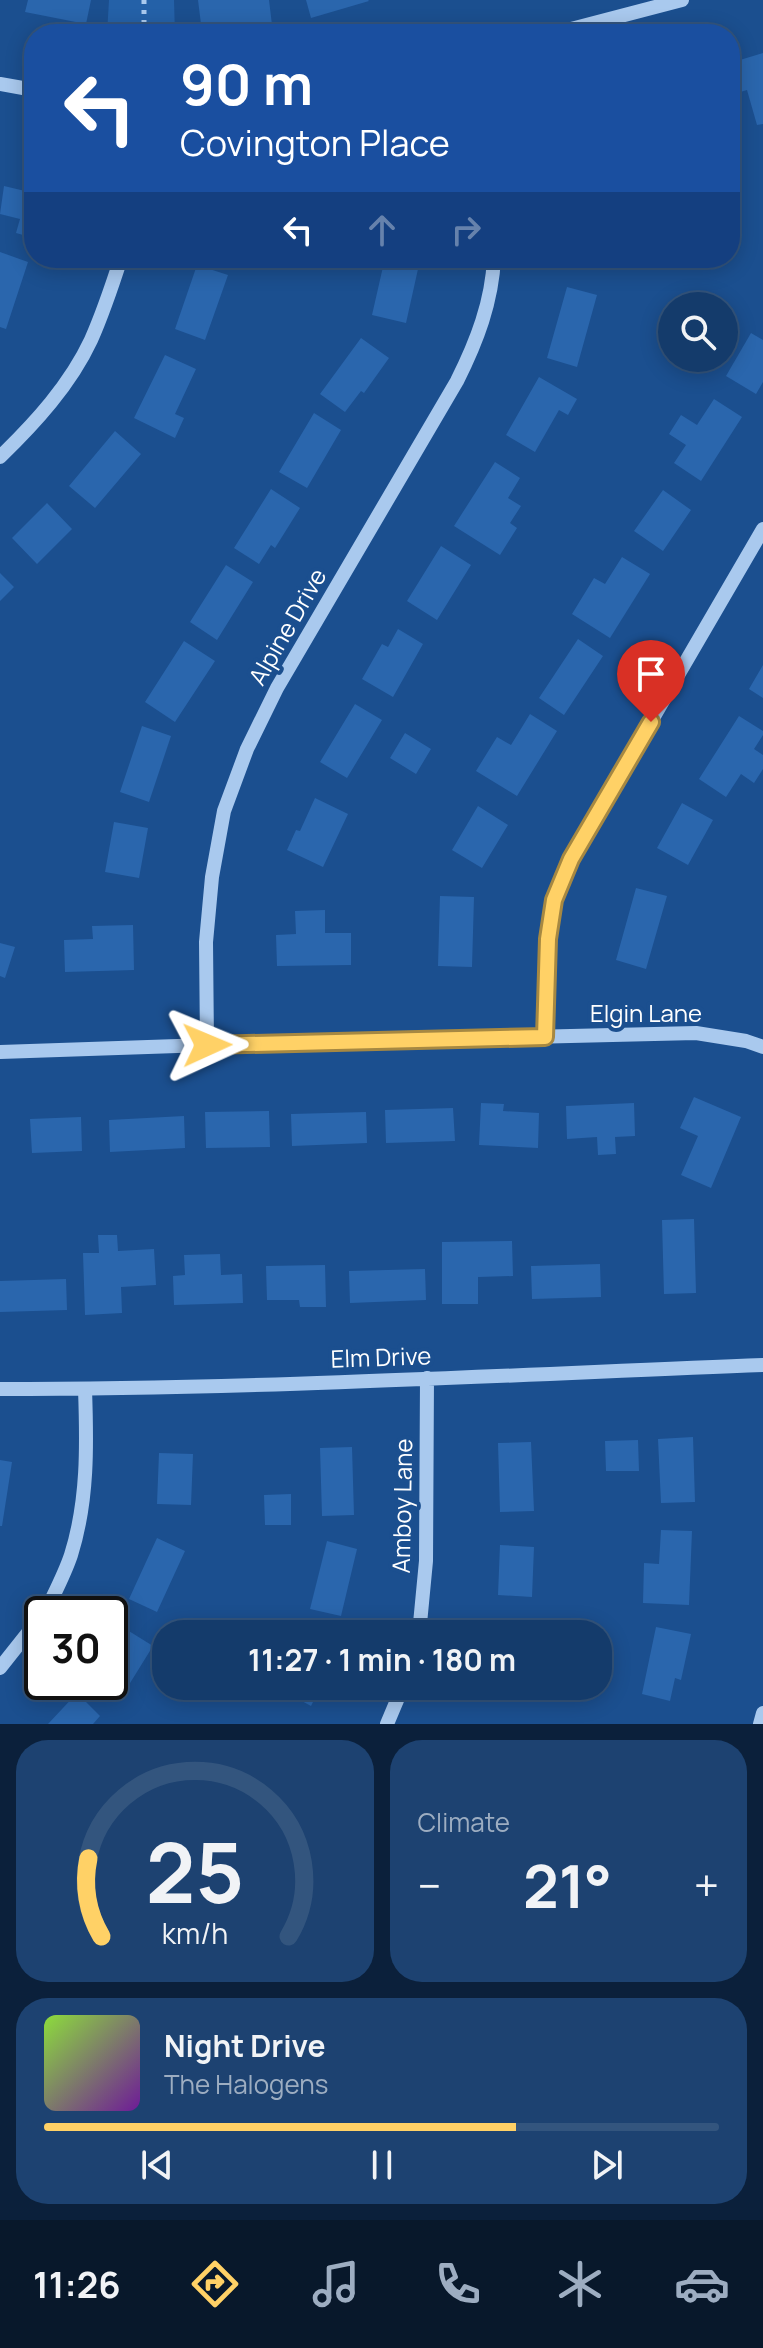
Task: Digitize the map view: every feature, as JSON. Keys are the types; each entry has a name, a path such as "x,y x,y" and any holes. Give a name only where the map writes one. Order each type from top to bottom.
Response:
{"street":[{"path":"590,24 682,0"},
{"path":"0,84 24,88"},
{"path":"0,457 31,427 90,342 118,268"},
{"name":"Alpine Drive","path":"207,1045 206,942 212,877 224,811 247,749 277,688 457,381 474,346 486,310 492,268"},
{"path":"545,1037 548,939 554,900 571,859 763,529"},
{"name":"Elgin Lane","path":"0,1052 696,1033 763,1047"},
{"name":"Elm Drive","path":"0,1389 85,1389 763,1365"},
{"name":"Amboy Lane","path":"420,1620 426,1561 427,1378"},
{"path":"53,1596 71,1556 82,1508 87,1463 85,1389"},
{"path":"0,1668 24,1638"},
{"path":"387,1724 397,1700"},
{"path":"760,1724 763,1713"}],"path":[{"path":"144,0 144,24"}],"shaded area":[{"path":"109,0 174,0 175,24 108,24"}],"building":[{"path":"28,0 91,0 86,24 25,12"},
{"path":"198,0 269,0 272,24 201,24"},
{"path":"306,0 368,0 369,1 311,18"},
{"path":"763,53 763,124 757,125 747,90 740,92 740,60"},
{"path":"4,186 24,191 24,235 16,233 20,219 0,214"},
{"path":"0,252 24,261 26,268 6,329 0,327"},
{"path":"196,268 228,275 205,340 175,329"},
{"path":"383,268 418,268 406,323 372,315"},
{"path":"567,287 597,295 577,367 547,358"},
{"path":"751,333 763,340 763,382 756,394 726,376 728,372 738,372 738,355"},
{"path":"361,338 389,358 364,393 361,391 345,412 320,394"},
{"path":"165,355 196,369 175,414 184,418 175,438 134,418"},
{"path":"539,377 577,399 568,415 559,410 535,452 506,435"},
{"path":"714,399 742,417 701,481 674,463 686,445 669,434 681,415 697,425"},
{"path":"314,413 341,430 307,488 279,472"},
{"path":"115,431 141,454 95,508 69,486"},
{"path":"495,462 520,478 508,498 521,506 510,523 517,528 500,555 454,526"},
{"path":"271,489 300,508 275,548 271,545 259,564 234,548"},
{"path":"663,490 691,510 663,551 634,531"},
{"path":"47,503 72,529 37,564 12,538"},
{"path":"441,546 471,565 437,620 407,601"},
{"path":"622,557 650,574 610,638 572,614 594,578 605,584"},
{"path":"226,565 253,582 217,640 190,622"},
{"path":"0,573 14,587 0,601"},
{"path":"398,629 423,644 393,697 362,679 382,644 388,647"},
{"path":"578,639 603,656 564,715 539,698"},
{"path":"184,641 215,661 175,722 145,702"},
{"path":"763,665 763,698 749,689"},
{"path":"355,704 382,720 347,778 320,762"},
{"path":"530,714 557,731 517,796 476,771 497,737 511,745"},
{"path":"739,716 763,731 754,749 763,755 763,769 754,783 741,774 726,797 699,779"},
{"path":"142,726 171,736 149,802 120,792"},
{"path":"405,733 431,749 416,774 390,758"},
{"path":"315,798 348,814 323,867 287,850 296,830 300,831"},
{"path":"682,803 713,820 688,865 657,848"},
{"path":"478,806 508,825 482,868 452,850"},
{"path":"114,822 148,828 139,878 105,872"},
{"path":"636,888 667,896 646,969 616,960"},
{"path":"440,896 474,897 472,967 438,966"},
{"path":"325,910 325,933 351,933 351,965 277,966 276,935 296,934 295,911"},
{"path":"133,925 134,970 65,972 64,940 93,939 92,926"},
{"path":"0,943 15,947 5,978 0,976"},
{"path":"694,1097 741,1117 711,1188 681,1175 698,1136 680,1128"},
{"path":"481,1103 504,1104 503,1111 539,1113 538,1148 479,1145"},
{"path":"634,1103 635,1136 615,1137 616,1154 598,1155 597,1137 567,1139 566,1106"},
{"path":"453,1108 455,1141 386,1143 385,1110"},
{"path":"269,1111 270,1147 206,1148 205,1112"},
{"path":"366,1112 367,1143 292,1146 291,1114"},
{"path":"184,1116 185,1148 110,1152 109,1120"},
{"path":"81,1117 82,1151 32,1153 30,1119"},
{"path":"694,1219 696,1293 664,1294 662,1220"},
{"path":"98,1235 117,1235 118,1251 154,1249 156,1285 121,1287 122,1313 85,1315 83,1253 99,1253"},
{"path":"512,1241 513,1276 478,1277 478,1304 442,1304 442,1242"},
{"path":"220,1254 221,1275 242,1274 243,1303 174,1305 173,1276 185,1275 184,1255"},
{"path":"600,1264 601,1297 532,1299 531,1266"},
{"path":"325,1265 326,1307 300,1307 299,1300 267,1300 266,1266"},
{"path":"425,1269 426,1300 350,1303 349,1271"},
{"path":"66,1279 67,1310 0,1312 0,1281"},
{"path":"693,1437 695,1502 661,1503 658,1439"},
{"path":"638,1440 639,1471 606,1471 605,1441"},
{"path":"531,1442 534,1511 500,1512 498,1443"},
{"path":"352,1447 354,1515 322,1516 320,1448"},
{"path":"159,1453 193,1454 191,1505 157,1504"},
{"path":"0,1460 12,1462 2,1526 0,1526"},
{"path":"291,1494 291,1525 265,1525 264,1495"},
{"path":"661,1530 692,1531 689,1605 643,1603 644,1563 659,1564"},
{"path":"157,1538 185,1551 157,1612 129,1599"},
{"path":"327,1541 357,1549 341,1616 310,1609"},
{"path":"500,1545 534,1547 532,1597 498,1595"},
{"path":"656,1627 691,1634 681,1680 675,1678 670,1701 642,1694"},
{"path":"128,1630 152,1648 128,1686"},
{"path":"70,1700 84,1700 100,1716 93,1724 48,1724"},
{"path":"300,1700 314,1700 311,1706"}],"route":[{"path":"207,1045 545,1037 548,939 554,900 571,859 651,722"}]}
